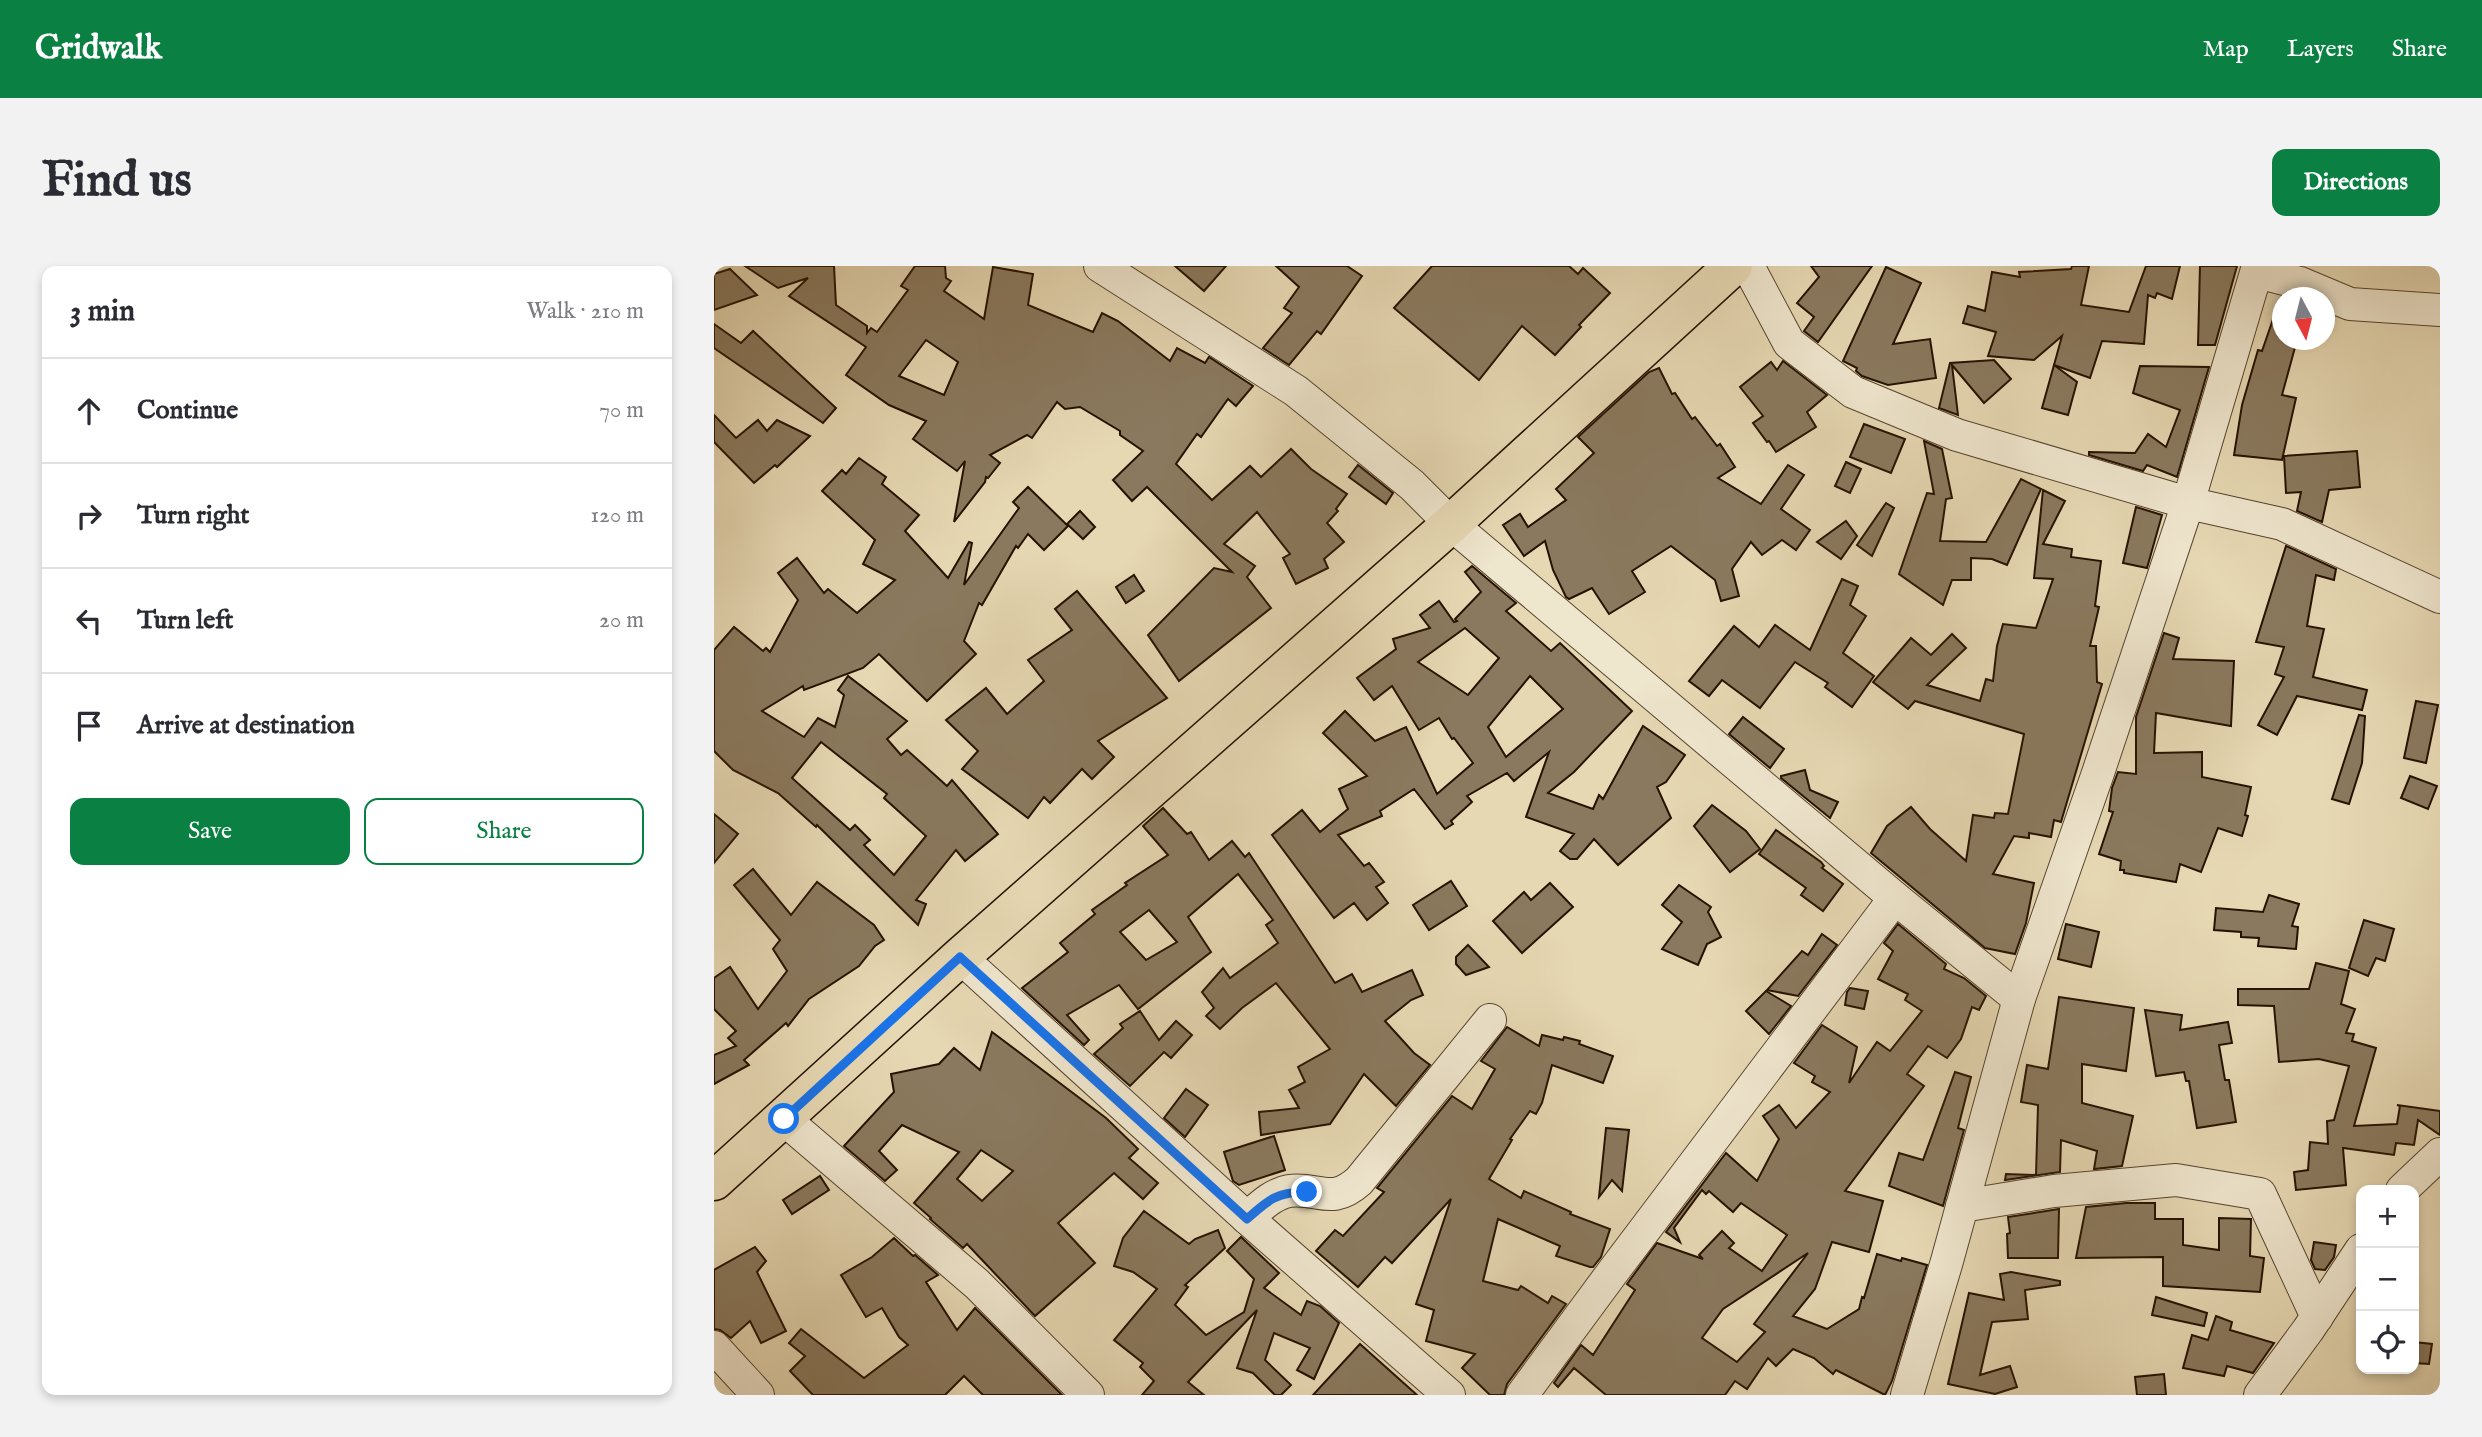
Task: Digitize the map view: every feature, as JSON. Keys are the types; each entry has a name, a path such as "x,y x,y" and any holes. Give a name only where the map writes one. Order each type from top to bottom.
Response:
{"main road":[{"path":"714,1181 960,957 1451,524 1733,266"}],"street":[{"path":"1100,266 1296,391 1412,485 1451,524 2019,999"},
{"path":"1748,266 1789,343 1853,392 1957,435 2188,503 2282,524 2440,597"},
{"path":"1907,1395 2019,999 2188,503 2258,269 2350,304 2440,310"},
{"path":"1522,1395 1895,898"},
{"path":"960,957 1247,1219 1449,1395"},
{"path":"1247,1219 1268,1200 1289,1191 1334,1195 1347,1192 1359,1181 1490,1020"},
{"path":"784,1119 977,1284 1088,1395"},
{"path":"2407,1185 2440,1154"},
{"path":"1962,1206 2054,1191 2176,1180 2260,1194 2317,1317"},
{"path":"2260,1395 2356,1258"},
{"path":"714,1347 758,1395"}],"building":[{"path":"745,266 834,266 836,305 867,326 867,333 871,328 877,332 908,290 901,286 915,266 945,266 946,278 951,281 944,291 984,319 993,267 1033,274 1028,305 1093,332 1102,313 1118,321 1170,361 1177,348 1205,363 1209,357 1253,386 1236,406 1228,399 1201,437 1197,434 1176,464 1212,500 1250,466 1261,477 1291,449 1311,469 1347,494 1336,509 1338,511 1327,523 1344,542 1324,559 1328,568 1296,584 1283,558 1290,554 1257,512 1224,544 1255,566 1247,577 1271,608 1179,681 1148,635 1214,568 1232,572 1147,487 1132,501 1113,480 1143,451 1120,435 1120,431 1080,407 1065,409 1057,402 1032,438 1027,435 990,455 1000,463 988,478 986,477 954,522 965,461 957,471 913,439 926,421 889,405 846,375 866,347 789,296 808,278 778,288","holes":["926,340 958,362 944,395 899,376"]},
{"path":"1175,266 1226,266 1204,291"},
{"path":"1276,266 1347,266 1362,276 1321,334 1317,331 1289,365 1263,348 1292,313 1284,308 1299,287"},
{"path":"1432,266 1569,266 1578,274 1583,268 1610,293 1555,355 1522,326 1479,380 1394,308"},
{"path":"1811,266 1872,266 1818,342 1804,331 1814,317 1797,303 1819,277"},
{"path":"2072,266 2089,266 2081,305 2129,312 2146,266 2180,266 2172,299 2157,293 2155,298 2148,295 2144,344 2102,341 2090,378 2054,365 2062,336 2034,360 1988,356 1996,332 1963,323 1968,306 1985,311 1992,272 2020,277 2019,272 2071,269"},
{"path":"2200,266 2237,266 2215,345 2198,345"},
{"path":"1886,267 1921,283 1893,344 1930,339 1936,378 1888,385 1862,376 1856,371 1857,368 1843,361"},
{"path":"730,269 757,295 714,310 714,274"},
{"path":"2272,322 2272,350 2294,350 2282,395 2296,398 2282,460 2234,455 2242,405 2258,350 2262,351"},
{"path":"714,324 741,343 753,331 836,408 823,423 714,348"},
{"path":"1994,360 2011,379 1984,403 1952,365 1958,415 1939,408 1950,363"},
{"path":"1783,361 1827,395 1807,412 1816,427 1776,452 1753,423 1763,416 1740,387 1771,362 1777,370"},
{"path":"2054,365 2077,382 2068,415 2042,408"},
{"path":"2140,366 2209,367 2177,477 2147,465 2143,471 2089,455 2089,452 2135,453 2148,434 2166,447 2180,410 2133,393"},
{"path":"1659,368 1672,394 1675,393 1692,419 1695,417 1717,446 1720,444 1735,467 1718,478 1761,504 1788,465 1804,475 1781,509 1810,530 1796,550 1782,540 1762,555 1751,542 1732,569 1739,596 1721,601 1715,580 1671,546 1632,571 1645,592 1609,614 1592,588 1569,599 1566,597 1553,570 1545,541 1524,556 1503,525 1520,514 1528,527 1566,500 1556,489 1594,453 1578,437 1649,372"},
{"path":"714,415 736,438 758,420 767,431 777,420 810,436 777,467 775,465 754,483 714,442"},
{"path":"1864,424 1905,439 1891,473 1850,457"},
{"path":"1924,441 1942,449 1952,498 1946,499 1940,541 1986,542 2021,479 2041,489 2007,565 1992,559 1971,558 1971,580 1952,580 1943,605 1899,574 1927,493 1934,494"},
{"path":"2357,451 2360,487 2329,490 2322,522 2297,511 2301,492 2286,493 2284,456"},
{"path":"859,458 886,477 882,484 919,515 905,531 948,578 969,542 972,543 964,585 1019,508 1013,502 1028,487 1068,526 1044,550 1028,534 1018,548 1016,546 982,605 979,603 964,641 976,654 927,701 879,654 863,668 804,690 803,686 762,711 804,737 818,718 835,727 844,695 838,690 848,676 907,721 887,739 901,755 907,750 947,786 952,780 998,834 965,861 956,850 916,900 926,904 918,925 817,825 816,827 778,793 733,770 714,751 714,650 734,627 763,651 766,648 770,652 798,600 778,573 797,558 824,593 828,589 857,613 895,580 863,564 875,540 822,491 842,470 846,474","holes":["821,742 887,794 884,798 926,836 894,875 864,845 870,840 855,825 850,830 792,778"]},
{"path":"1846,462 1861,469 1850,493 1835,486"},
{"path":"1358,465 1393,493 1386,504 1349,477"},
{"path":"2043,490 2065,501 2043,544 2072,549 2071,557 2101,561 2095,606 2099,607 2090,646 2096,646 2097,682 2102,684 2061,822 2054,820 2051,837 2029,833 2029,838 2014,836 1993,874 2034,883 2026,923 2015,954 1985,948 1871,853 1887,826 1911,807 1930,829 1966,861 1973,815 1994,818 1995,813 2008,814 2024,734 1915,701 1908,709 1873,682 1911,638 1931,655 1952,634 1966,648 1927,685 1980,701 1986,679 1993,681 1997,646 2003,624 2036,628 2053,579 2034,578"},
{"path":"1886,503 1894,508 1872,556 1857,545"},
{"path":"2136,507 2162,515 2147,568 2123,563"},
{"path":"1080,511 1095,527 1083,539 1067,524"},
{"path":"1846,521 1857,536 1841,559 1817,542"},
{"path":"2286,546 2336,569 2334,580 2316,575 2307,626 2324,629 2313,677 2367,690 2362,710 2297,696 2277,735 2258,725 2284,677 2275,674 2284,647 2256,642"},
{"path":"1472,566 1516,603 1506,611 1551,651 1560,643 1632,711 1574,772 1548,793 1593,809 1599,795 1603,799 1643,726 1685,755 1666,782 1657,787 1671,818 1618,865 1594,839 1577,859 1570,859 1560,851 1574,834 1526,817 1549,752 1514,781 1507,773 1467,796 1472,802 1451,821 1453,824 1445,829 1414,789 1380,811 1382,816 1338,835 1364,866 1369,863 1384,882 1376,887 1388,903 1367,920 1354,903 1334,918 1272,835 1302,810 1320,832 1348,809 1339,789 1367,776 1323,733 1345,711 1375,741 1406,727 1437,794 1473,763 1454,738 1452,739 1439,718 1419,730 1392,686 1374,700 1357,678 1396,649 1393,639 1430,628 1420,615 1439,601 1454,622 1457,621 1455,619 1481,592 1465,572","holes":["1465,628 1499,658 1468,695 1418,662","1530,676 1563,709 1506,757 1488,727"]},
{"path":"1134,575 1144,591 1126,603 1116,587"},
{"path":"1842,579 1858,586 1850,605 1866,616 1843,653 1874,676 1852,707 1825,687 1828,683 1795,662 1760,708 1722,680 1709,696 1689,681 1734,626 1759,647 1775,625 1810,650"},
{"path":"1077,591 1167,698 1098,741 1114,757 1092,779 1082,769 1050,803 1044,797 1028,818 962,769 978,751 946,720 986,688 1007,714 1044,681 1028,660 1072,630 1055,609"},
{"path":"2164,633 2179,638 2173,659 2234,661 2231,726 2156,713 2154,753 2202,752 2202,777 2251,787 2245,815 2248,816 2242,836 2218,828 2201,872 2180,864 2176,882 2124,873 2124,870 2120,870 2121,861 2099,854 2113,812 2109,811 2112,788 2118,772 2136,774 2136,717"},
{"path":"2416,701 2438,705 2426,763 2404,758"},
{"path":"2359,715 2365,716 2362,763 2349,804 2332,799"},
{"path":"1743,717 1784,749 1770,768 1729,734"},
{"path":"1805,770 1810,790 1838,802 1830,818 1781,778"},
{"path":"2410,776 2437,786 2428,809 2401,798"},
{"path":"1712,805 1746,831 1760,849 1730,872 1694,826"},
{"path":"1163,808 1187,834 1191,832 1209,860 1232,841 1245,857 1249,853 1335,983 1352,974 1362,992 1412,970 1423,995 1411,1000 1385,1021 1414,1053 1430,1065 1396,1106 1364,1074 1330,1124 1261,1135 1259,1112 1299,1108 1289,1090 1305,1082 1298,1067 1330,1049 1276,983 1242,1008 1220,1029 1206,1016 1214,1008 1202,992 1223,968 1230,978 1278,943 1266,925 1273,920 1238,874 1188,917 1211,952 1138,1009 1119,985 1067,1015 1089,1040 1084,1045 1022,988 1068,952 1060,943 1095,914 1092,910 1127,885 1125,883 1168,855 1143,826","holes":["1149,910 1177,942 1146,960 1120,932"]},
{"path":"714,814 738,834 714,863"},
{"path":"1776,830 1821,862 1824,866 1822,868 1843,884 1823,911 1801,895 1806,888 1759,854"},
{"path":"753,869 791,915 817,882 874,925 884,940 875,946 859,966 809,999 788,1026 786,1023 744,1060 749,1065 714,1084 714,1055 736,1046 728,1038 736,1031 714,1009 714,978 730,967 758,1009 787,971 773,949 780,940 734,885"},
{"path":"1451,881 1467,906 1429,930 1413,905"},
{"path":"1550,883 1573,907 1522,953 1493,921 1524,892 1531,900"},
{"path":"1679,885 1711,907 1708,912 1721,937 1707,944 1698,965 1662,949 1682,922 1662,905"},
{"path":"2269,895 2299,904 2292,926 2298,927 2296,949 2258,946 2259,938 2241,937 2241,932 2214,930 2216,908 2263,912"},
{"path":"2364,920 2394,929 2385,961 2376,958 2368,976 2349,968"},
{"path":"1898,924 1946,964 1944,969 1964,978 1986,996 1979,1010 1972,1007 1961,1039 1947,1058 1928,1046 1907,1074 1924,1086 1845,1191 1883,1201 1869,1252 1832,1242 1815,1289 1793,1316 1827,1329 1859,1309 1877,1254 1927,1265 1892,1381 1885,1395 1836,1370 1833,1374 1814,1358 1793,1349 1776,1366 1768,1358 1747,1389 1735,1381 1725,1395 1606,1395 1574,1368 1558,1387 1554,1383 1581,1345 1593,1355 1635,1290 1627,1284 1657,1243 1703,1259 1699,1255 1722,1231 1734,1243 1729,1248 1762,1271 1787,1235 1741,1203 1733,1212 1709,1191 1706,1194 1702,1190 1674,1228 1680,1242 1666,1232 1726,1153 1757,1181 1779,1139 1763,1116 1779,1105 1796,1128 1830,1092 1812,1082 1815,1076 1794,1063 1822,1025 1857,1047 1849,1083 1877,1042 1890,1051 1922,1011 1905,1000 1908,994 1878,979 1893,951 1884,943","holes":["1808,1253 1754,1324 1765,1332 1737,1362 1702,1338 1723,1309"]},
{"path":"2066,924 2099,932 2091,967 2058,959"},
{"path":"1822,934 1837,945 1798,996 1767,990 1802,951 1808,955"},
{"path":"1468,945 1489,967 1466,975 1456,964 1456,957"},
{"path":"2316,963 2349,971 2341,1004 2355,1009 2346,1033 2354,1034 2352,1041 2376,1048 2354,1126 2397,1124 2400,1106 2397,1105 2440,1111 2440,1135 2418,1120 2414,1145 2396,1143 2394,1155 2343,1148 2346,1185 2296,1190 2294,1172 2308,1170 2310,1142 2328,1144 2327,1121 2334,1120 2349,1066 2319,1059 2279,1062 2274,1006 2238,1005 2238,989 2309,989"},
{"path":"1850,988 1868,991 1864,1009 1845,1005"},
{"path":"1766,991 1791,1006 1769,1034 1746,1011"},
{"path":"2059,997 2134,1008 2126,1071 2082,1064 2082,1103 2133,1116 2122,1166 2094,1169 2097,1151 2061,1140 2060,1172 2005,1180 2006,1174 2036,1175 2038,1105 2021,1102 2027,1065 2048,1069"},
{"path":"2145,1010 2182,1015 2180,1030 2228,1022 2232,1043 2219,1045 2225,1080 2229,1080 2236,1122 2197,1128 2189,1081 2186,1081 2184,1072 2156,1076"},
{"path":"1140,1011 1159,1040 1176,1021 1192,1035 1171,1058 1164,1052 1130,1086 1094,1054 1123,1028 1120,1024"},
{"path":"1507,1027 1539,1046 1542,1035 1563,1040 1564,1037 1613,1056 1603,1083 1552,1065 1542,1103 1536,1114 1530,1111 1510,1139 1512,1140 1489,1179 1521,1198 1524,1191 1571,1212 1570,1214 1610,1229 1601,1257 1590,1267 1556,1256 1560,1246 1498,1219 1483,1281 1518,1290 1521,1286 1548,1303 1552,1296 1566,1304 1507,1384 1504,1395 1490,1395 1462,1368 1475,1354 1426,1341 1434,1310 1416,1304 1451,1199 1392,1263 1385,1257 1358,1287 1316,1251 1335,1230 1343,1236 1384,1192 1377,1188 1452,1096 1472,1109 1495,1069 1481,1061"},
{"path":"992,1032 1106,1118 1138,1149 1129,1158 1158,1183 1143,1199 1114,1173 1058,1223 1095,1263 1035,1316 967,1244 963,1248 914,1203 959,1152 902,1125 879,1151 897,1170 885,1181 844,1146 894,1092 891,1074 939,1064 954,1048 980,1070","holes":["981,1150 1013,1171 982,1201 957,1179"]},
{"path":"1955,1072 1971,1077 1958,1128 1964,1130 1943,1206 1889,1186 1899,1153 1923,1160"},
{"path":"1186,1089 1208,1105 1185,1137 1164,1118"},
{"path":"1606,1128 1629,1130 1622,1191 1612,1180 1599,1197"},
{"path":"1274,1136 1285,1170 1239,1185 1233,1181 1224,1152"},
{"path":"820,1176 829,1190 792,1214 783,1200"},
{"path":"2155,1203 2155,1219 2183,1219 2183,1245 2219,1250 2219,1218 2251,1219 2250,1256 2264,1258 2260,1292 2163,1286 2163,1257 2076,1258 2086,1207"},
{"path":"2059,1209 2058,1258 2008,1258 2008,1217"},
{"path":"1144,1211 1189,1244 1218,1230 1225,1248 1185,1285 1188,1287 1175,1305 1206,1335 1244,1312 1254,1279 1227,1251 1241,1237 1279,1273 1264,1288 1301,1315 1307,1301 1320,1306 1339,1323 1314,1379 1297,1370 1310,1348 1274,1333 1265,1360 1291,1385 1281,1395 1275,1395 1253,1373 1237,1368 1257,1310 1188,1382 1204,1395 1142,1395 1154,1381 1140,1367 1143,1363 1114,1340 1157,1289 1133,1272 1114,1266 1123,1238"},
{"path":"894,1238 938,1275 926,1282 957,1330 975,1308 1062,1395 983,1395 964,1376 945,1395 813,1395 790,1371 805,1356 789,1343 801,1329 864,1378 908,1345 899,1337 882,1308 866,1317 841,1275 872,1257"},
{"path":"2314,1242 2336,1245 2334,1257 2325,1270 2315,1269 2311,1260"},
{"path":"755,1247 766,1261 757,1272 786,1331 761,1343 750,1321 731,1338 714,1329 714,1270"},
{"path":"2011,1272 2060,1281 2060,1285 2025,1290 2028,1319 1992,1322 1980,1375 2010,1366 2017,1387 1995,1394 1948,1384 1969,1293 2004,1300 2000,1274"},
{"path":"2156,1297 2207,1313 2204,1326 2152,1315"},
{"path":"2216,1316 2232,1322 2230,1330 2274,1343 2253,1373 2227,1366 2224,1376 2183,1368 2192,1335 2208,1340"},
{"path":"2419,1343 2432,1344 2429,1364 2419,1363"},
{"path":"1360,1344 1417,1395 1313,1395"},
{"path":"2164,1374 2166,1395 2137,1395 2135,1377"}],"route":[{"path":"784,1119 960,957 1247,1219 1268,1200 1289,1191 1307,1192"}]}
